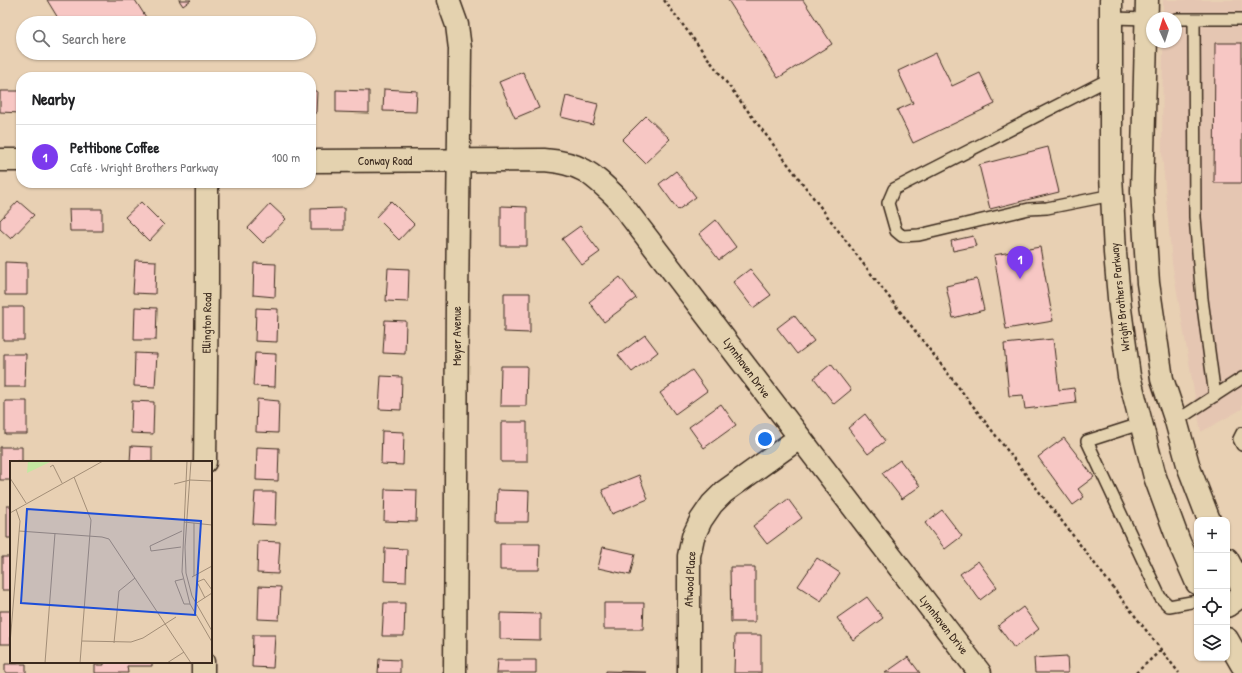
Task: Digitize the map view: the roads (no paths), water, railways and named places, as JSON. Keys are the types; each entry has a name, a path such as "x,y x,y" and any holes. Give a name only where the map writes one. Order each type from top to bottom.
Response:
{"street":[{"name":"Meyer Avenue","path":"448,0 457,25 460,49 454,673"},
{"name":"Wright Brothers Parkway","path":"1111,9 1111,175 1120,309 1129,376 1140,424 1155,477 1179,542 1194,576"},
{"path":"1147,48 1142,191 1148,283 1162,379 1176,421 1189,468 1208,517"},
{"path":"0,160 16,160"},
{"name":"Conway Road","path":"316,161 459,160"},
{"name":"Lynnhaven Drive","path":"459,160 562,161 579,167 594,175 616,197 980,673"},
{"name":"Ellington Road","path":"205,461 207,188"},
{"name":"Atwood Place","path":"689,673 688,556 693,538 701,520 712,504 724,492 799,438"},
{"path":"1230,564 1242,586"},
{"path":"1230,604 1242,595"},
{"path":"1230,644 1242,665"}],"lane":[{"path":"1111,9 1146,13"},
{"path":"1182,19 1242,19"},
{"path":"1194,19 1196,217 1202,299 1215,396"},
{"path":"1111,78 894,189 888,203 896,231 902,236 919,235 1029,209 1047,208 1112,195"},
{"path":"1176,421 1242,378"},
{"path":"1140,424 1087,441 1160,597 1169,606 1194,602"},
{"path":"1242,433 1239,439 1242,446"}],"place":[{"name":"Pettibone Coffee","path":"1020,279"}]}
